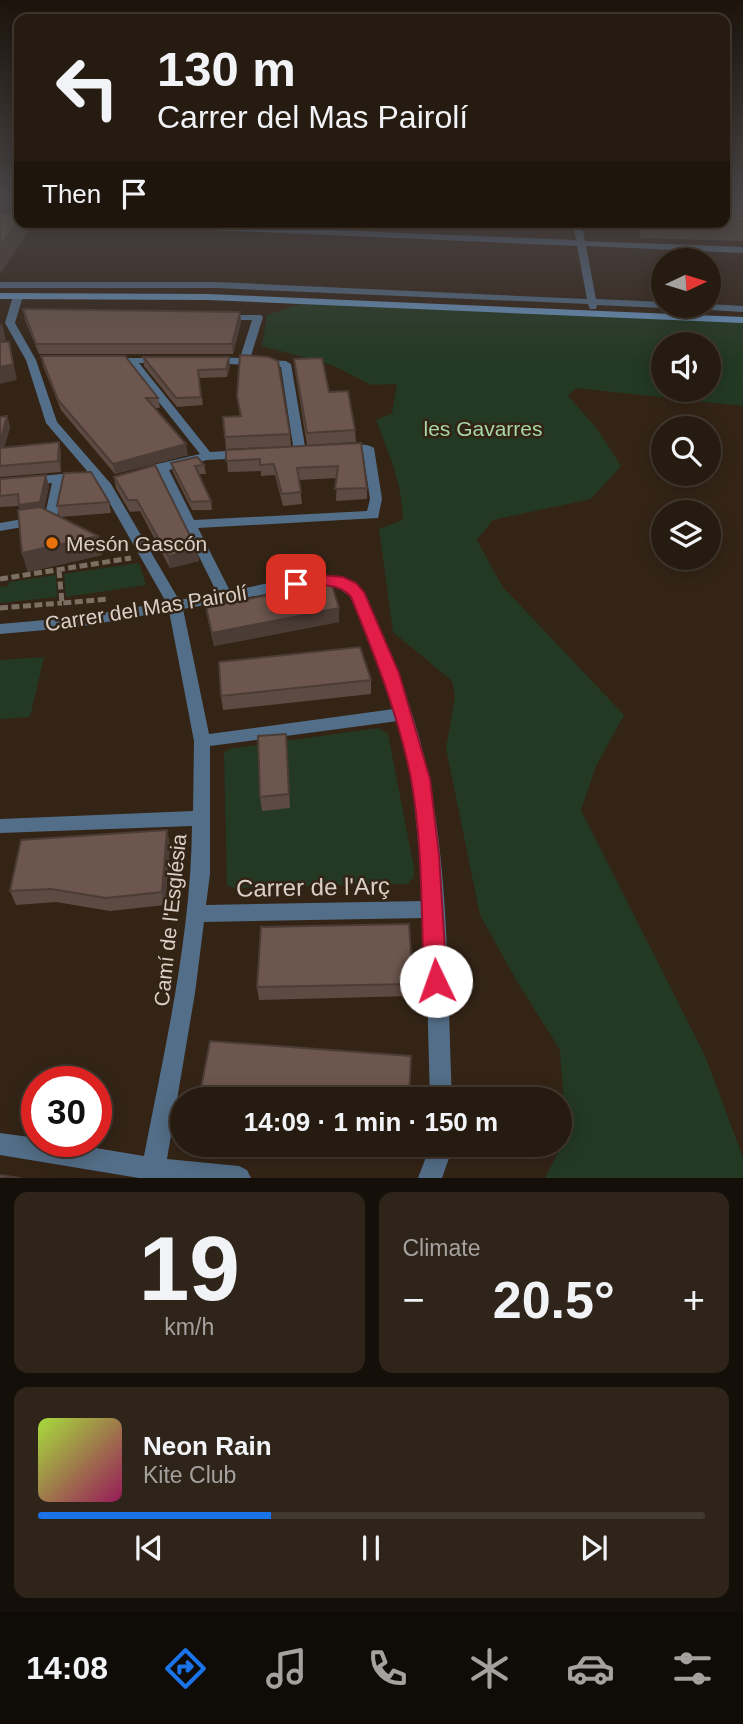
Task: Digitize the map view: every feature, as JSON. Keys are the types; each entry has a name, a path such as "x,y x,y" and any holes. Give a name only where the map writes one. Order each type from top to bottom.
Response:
{"main road":[{"path":"0,296 221,297 743,320"}],"street":[{"path":"583,254 594,313"},
{"path":"0,285 216,285 651,304"},
{"name":"Camí de l'Església","path":"18,296 20,314 10,323 16,343 37,360 52,423 112,479 146,556 175,605 202,740 201,874 153,1173"},
{"path":"721,308 743,309"},
{"path":"218,317 258,317 245,360"},
{"path":"94,360 169,360"},
{"path":"131,360 207,456"},
{"path":"194,360 245,360 286,364 293,452 313,451"},
{"path":"190,524 373,514 376,499 368,448 327,450"},
{"path":"0,484 59,479 112,479 207,456 260,454"},
{"path":"161,467 226,598"},
{"path":"0,527 51,518 59,479"},
{"name":"Carrer del Mas Pairolí","path":"0,629 79,621 321,580 338,581 351,586 377,639 420,779 432,909 440,1087"},
{"path":"202,740 402,714"},
{"path":"0,826 202,818"},
{"name":"Carrer de l'Arç","path":"195,914 432,909"},
{"path":"0,1144 153,1173 239,1178"},
{"path":"430,1178 438,1157"}],"path":[{"path":"0,579 146,556"},
{"path":"59,570 62,603"},
{"path":"0,608 111,598 130,613"}],"green space":[{"name":"les Gavarres","path":"310,301 743,320 743,406 706,402 721,402 721,332 651,332 651,396 576,388 568,396 595,426 621,466 591,499 493,520 477,540 502,586 624,715 596,766 581,810 706,1058 743,1158 743,1178 545,1178 556,1157 572,1157 572,1087 563,1087 560,1050 480,915 446,748 455,697 452,681 393,632 379,529 403,520 402,506 394,468 376,420 392,413 397,384 371,385 332,365 262,346 267,315"},
{"path":"139,563 146,585 66,597 64,574"},
{"path":"56,575 57,597 0,603 0,587 8,586 9,582"},
{"path":"44,657 30,717 0,719 0,660"},
{"path":"378,728 388,734 414,868 414,877 408,884 233,888 227,885 224,753 229,749"}],"building":[{"path":"23,309 240,312 232,344 36,344"},
{"path":"0,342 9,342 13,364 0,367"},
{"path":"240,355 269,357 278,361 290,434 225,437 223,417 241,416 237,396"},
{"path":"41,356 125,356 158,398 146,398 186,444 113,464 58,400"},
{"path":"143,357 229,357 226,369 198,370 201,397 176,398"},
{"path":"322,358 329,392 348,391 355,430 307,433 294,359"},
{"path":"7,416 0,442 0,417"},
{"path":"59,442 58,461 0,466 0,448"},
{"path":"361,443 367,488 335,489 338,466 297,468 301,492 282,494 274,464 260,465 260,459 226,461 226,450"},
{"path":"197,457 204,465 195,466 211,501 191,502 171,463"},
{"path":"155,465 197,550 168,556 137,500 128,500 114,477"},
{"path":"91,472 109,502 57,506 64,473"},
{"path":"46,475 40,502 19,505 18,494 0,496 0,479"},
{"path":"40,507 98,536 22,553 18,510"},
{"path":"331,583 339,608 212,633 206,607"},
{"path":"360,647 371,680 221,696 219,662"},
{"path":"286,734 289,794 260,797 258,736"},
{"path":"167,830 162,892 106,898 51,889 10,891 21,840"},
{"path":"409,924 413,984 257,987 261,927"},
{"path":"210,1041 411,1056 410,1087 201,1087"}],"place":[{"name":"Mesón Gascón","path":"52,543"}],"route":[{"path":"296,584 321,580 338,581 351,586 358,596 390,673 420,779 429,855 436,981"}]}
